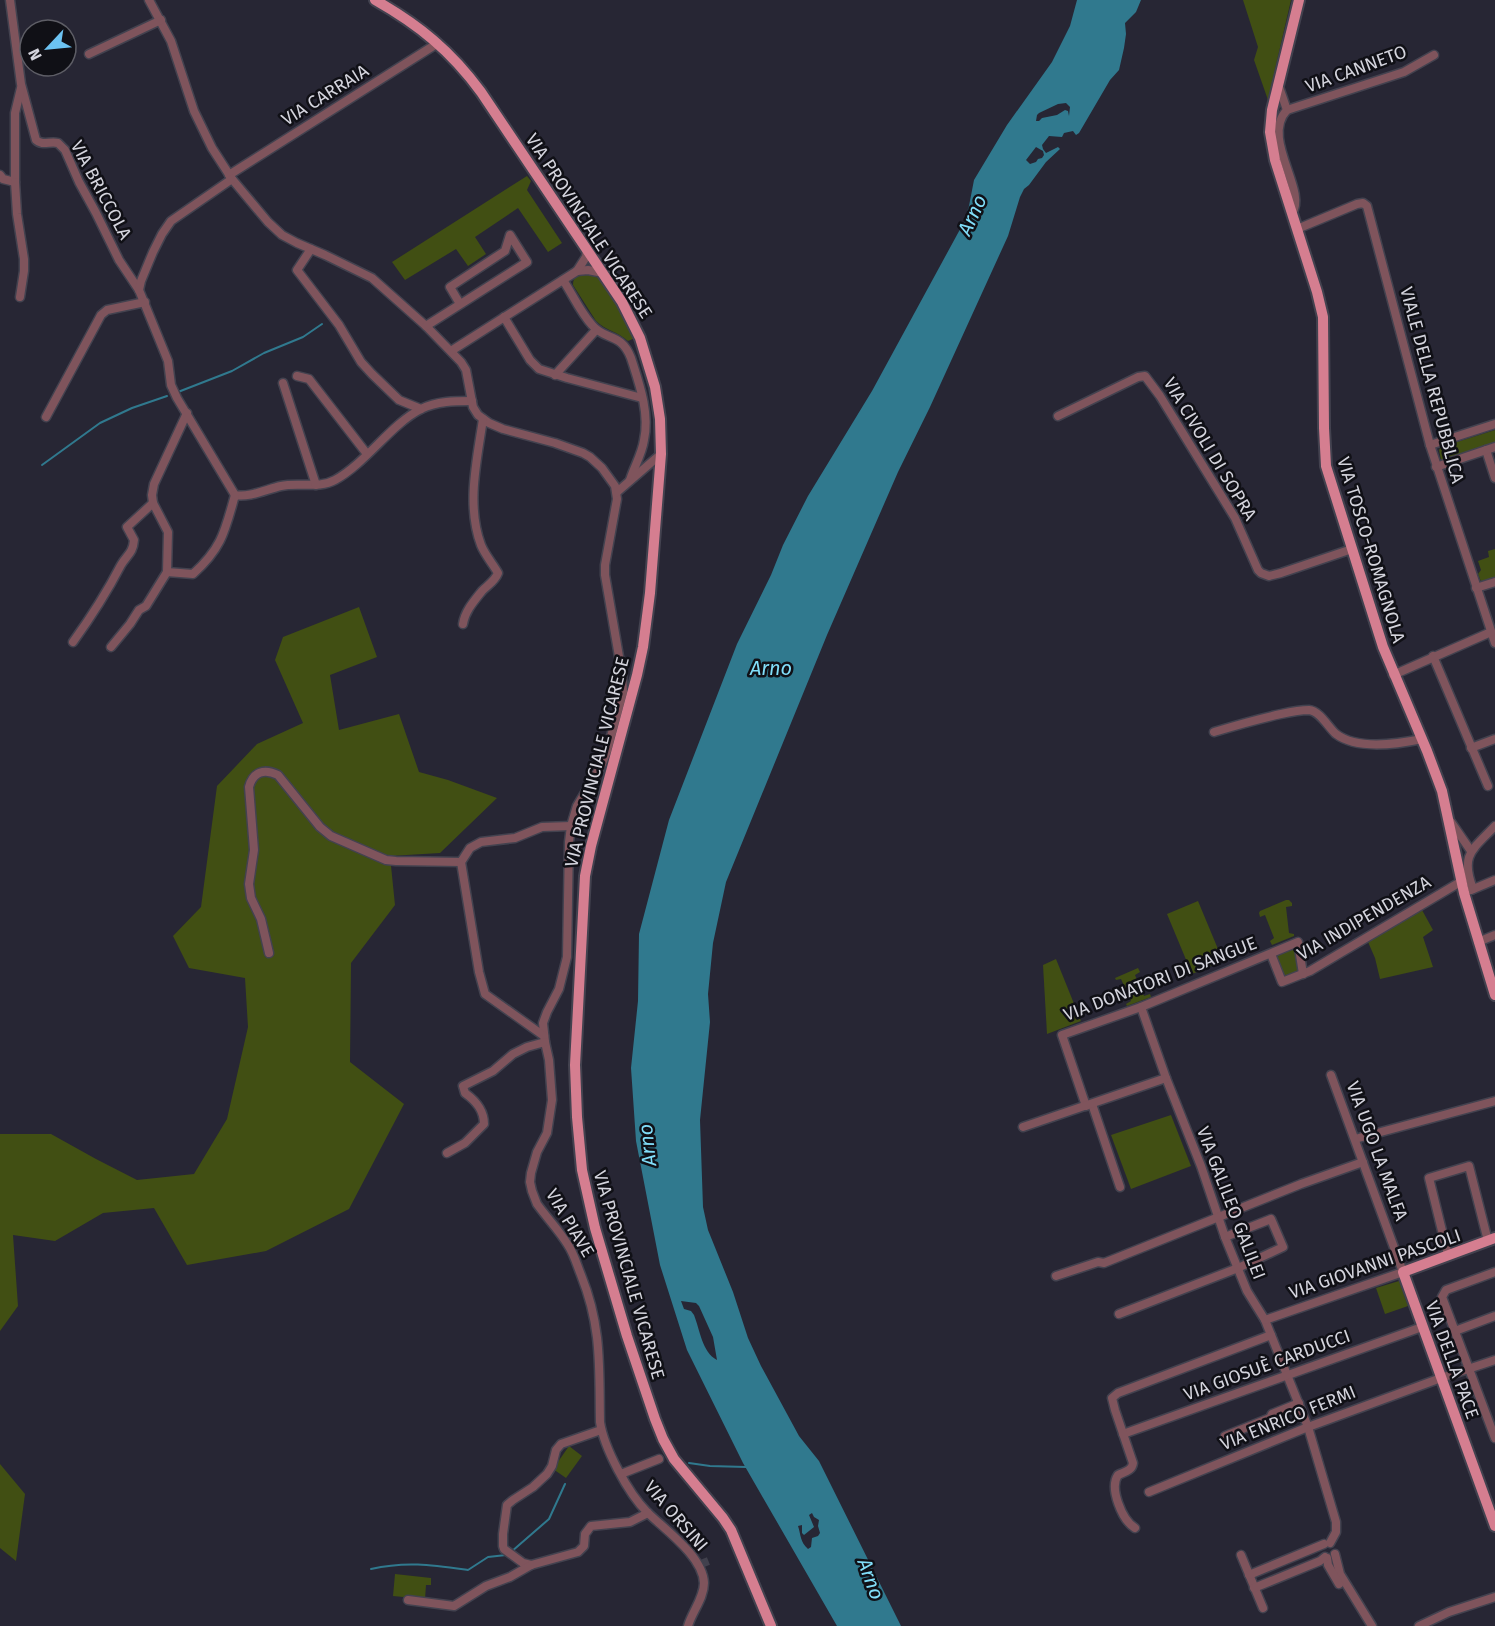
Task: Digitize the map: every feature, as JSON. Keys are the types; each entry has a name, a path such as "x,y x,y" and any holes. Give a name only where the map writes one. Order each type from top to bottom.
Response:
{"main road":[{"name":"VIA PROVINCIALE VICARESE","path":"375,0 438,43 465,70 482,92 604,274 629,315 648,361 659,408 661,454 650,593 637,675 585,876 575,1065 582,1170 595,1227 623,1324 663,1439 674,1459 731,1530 771,1626"},
{"name":"VIA TOSCO-ROMAGNOLA","path":"1299,0 1271,117 1271,140 1275,160 1320,302 1324,325 1326,466 1393,675 1422,739 1442,791 1462,881 1469,891 1479,942 1495,995"},
{"name":"VIA GIOVANNI PASCOLI","path":"1403,1272 1492,1239"},
{"name":"VIA DELLA PACE","path":"1403,1272 1495,1526"}],"street":[{"name":"VIA BRICCOLA","path":"10,0 21,84 36,140 44,144 57,143 65,150 109,243 145,302 168,361 171,385 177,398 236,495"},
{"path":"149,0 177,55 194,111 212,148 231,177 275,229 282,235 372,278 426,326 466,370 475,411 483,419 503,429 583,453 602,468 617,492 617,506 606,558 605,575 623,692 607,751 598,771 581,798 571,826 567,957 559,988 544,1018 544,1039"},
{"path":"89,54 161,20"},
{"name":"VIA CARRAIA","path":"139,290 153,252 171,221 231,177 438,43"},
{"name":"VIA CANNETO","path":"1292,213 1296,198 1282,154 1279,135 1280,124 1287,110 1404,72 1434,55"},
{"path":"20,297 24,259 15,182 15,113 21,84"},
{"name":"VIA CANNETO","path":"1278,84 1287,110"},
{"path":"0,175 3,179 15,182"},
{"name":"VIALE DELLA REPUBBLICA","path":"1297,230 1357,204 1367,206 1436,467 1495,643"},
{"path":"426,326 527,262 510,235 505,251 450,287 460,304"},
{"path":"311,249 297,270 372,374 399,400 421,409"},
{"path":"451,351 577,271 587,249"},
{"path":"577,271 588,270 604,274"},
{"path":"563,280 590,324 596,330 625,345 631,358 642,398 646,428 642,450 630,480"},
{"path":"46,417 101,315 107,310 145,302"},
{"path":"504,317 539,369 642,398"},
{"path":"555,375 596,330"},
{"path":"297,376 309,379 367,454"},
{"name":"VIA CIVOLI DI SOPRA","path":"1058,416 1138,377 1145,376 1160,396 1235,518 1261,573 1269,576 1281,573 1352,549"},
{"path":"283,383 316,484"},
{"path":"167,572 193,574 208,560 220,542 236,495 244,496 284,485 330,482 421,409 441,402 472,401"},
{"path":"111,647 139,610 146,606 167,572 168,532 153,503 152,495 154,484 187,413"},
{"path":"463,624 468,608 498,573 482,548 474,504 473,487 483,419"},
{"path":"1430,446 1495,424"},
{"path":"1436,467 1491,449 1495,478"},
{"path":"617,492 661,454"},
{"path":"73,642 130,554 134,540 127,527 153,503"},
{"path":"1476,588 1495,582"},
{"path":"1393,675 1491,632"},
{"path":"1433,656 1488,786"},
{"path":"1214,732 1252,720 1309,710 1315,712 1339,736 1351,741 1390,744 1422,739"},
{"path":"1471,748 1495,739"},
{"path":"269,952 261,919 251,898 249,884 254,850 249,787 251,778 260,773 270,771 278,775 320,827 331,836 379,857 396,861 461,862"},
{"path":"1449,820 1471,852"},
{"path":"544,1039 484,994 461,862 470,848 481,842 515,838 542,827 571,826"},
{"path":"1495,826 1471,852 1467,864 1469,891 1495,880"},
{"name":"VIA INDIPENDENZA","path":"1282,982 1310,971 1462,881"},
{"path":"1479,942 1495,935"},
{"name":"VIA DONATORI DI SANGUE","path":"1089,1105 1062,1035 1141,1007 1298,942 1303,974"},
{"name":"VIA DONATORI DI SANGUE","path":"1271,954 1282,982"},
{"name":"VIA GALILEO GALILEI","path":"1141,1007 1201,1166 1225,1237 1247,1291 1265,1320 1308,1427 1336,1522 1336,1532 1321,1547 1321,1552 1329,1556 1372,1626"},
{"path":"447,1153 465,1143 484,1124 481,1111 472,1098 465,1093 463,1086 493,1071 513,1054 544,1039"},
{"name":"VIA PIAVE","path":"544,1039 552,1079 552,1106 549,1126 534,1160 530,1182 537,1204 571,1251 591,1304 599,1346 601,1430"},
{"name":"VIA UGO LA MALFA","path":"1331,1076 1403,1272"},
{"path":"1023,1127 1166,1078"},
{"path":"1355,1139 1495,1101"},
{"path":"1089,1105 1120,1187"},
{"path":"1056,1276 1098,1262 1104,1263 1301,1184 1364,1162"},
{"path":"1448,1255 1429,1178 1469,1166 1492,1239"},
{"path":"1119,1314 1238,1268 1283,1247 1271,1219 1225,1237"},
{"name":"VIA GIOVANNI PASCOLI","path":"1265,1320 1403,1272"},
{"path":"1495,1272 1446,1290 1442,1297 1495,1438"},
{"path":"1455,1331 1495,1316"},
{"name":"VIA GIOSUÈ CARDUCCI","path":"1123,1434 1422,1326"},
{"path":"1135,1528 1129,1524 1121,1509 1114,1484 1118,1475 1130,1470 1133,1463 1112,1398 1118,1393 1271,1335"},
{"name":"VIA ENRICO FERMI","path":"1149,1492 1308,1427 1495,1360"},
{"path":"1226,1436 1299,1403"},
{"path":"1484,1407 1495,1404"},
{"path":"531,1565 524,1563 502,1546 507,1505 533,1487 546,1474 561,1444 601,1430"},
{"name":"VIA ORSINI","path":"601,1430 621,1474 648,1513 699,1564 704,1586 688,1626"},
{"path":"621,1474 658,1459"},
{"path":"408,1600 454,1606 486,1586 510,1577 531,1565 578,1552 584,1546 585,1534 591,1526 630,1522 648,1513"},
{"path":"1249,1575 1327,1543"},
{"name":"VIA GALILEO GALILEI","path":"1327,1543 1335,1547 1329,1556 1328,1565 1366,1626"},
{"path":"1240,1555 1263,1608"},
{"path":"1254,1588 1329,1556"},
{"path":"1419,1626 1449,1612 1495,1597"}],"green space":[{"path":"1243,0 1291,0 1268,100 1254,60 1258,47"},
{"path":"527,176 531,181 527,190 562,243 548,252 518,208 475,237 486,254 468,266 456,249 405,280 392,262"},
{"path":"583,273 597,276 603,281 619,305 635,338 628,341 596,321 573,285 575,278"},
{"path":"1495,430 1495,444 1445,462 1441,460 1439,450 1441,447"},
{"path":"1495,549 1495,580 1482,584 1478,574 1481,570 1478,561 1489,557 1488,551"},
{"path":"359,607 377,657 330,675 339,730 399,714 419,772 497,798 440,853 390,856 395,905 351,963 350,1062 404,1104 349,1209 266,1251 187,1265 154,1208 103,1213 55,1241 13,1235 18,1306 0,1331 0,1134 51,1134 137,1180 194,1174 227,1119 248,1027 245,978 189,968 173,936 201,907 217,786 257,744 303,723 275,660 283,637"},
{"path":"1286,900 1292,903 1292,906 1286,907 1289,933 1294,936 1272,945 1270,941 1274,938 1265,915 1260,917 1259,913"},
{"path":"1198,901 1223,961 1192,974 1167,914"},
{"path":"1422,910 1433,930 1423,937 1433,967 1380,979 1368,942"},
{"path":"1293,947 1296,949 1298,972 1285,976 1276,957 1277,954"},
{"path":"1056,959 1081,1021 1047,1034 1043,965"},
{"path":"1138,968 1140,972 1135,975 1144,996 1150,994 1151,997 1127,1006 1126,1004 1131,1001 1121,979 1116,980 1115,978"},
{"path":"1171,1115 1191,1166 1131,1189 1111,1135"},
{"path":"1399,1281 1408,1306 1385,1314 1376,1288"},
{"path":"569,1446 582,1456 566,1478 553,1469"},
{"path":"0,1464 25,1494 16,1561 0,1548"},
{"path":"395,1574 431,1578 431,1585 426,1585 425,1599 393,1596"}],"water":[{"name":"Arno","path":"1077,0 1141,0 1136,12 1125,23 1126,34 1119,70 1110,80 1079,133 1076,135 1073,131 1064,133 1062,137 1049,136 1042,145 1046,153 1058,147 1060,149 1024,189 1008,236 898,472 827,635 726,882 713,943 708,994 710,1022 700,1120 703,1207 708,1230 733,1292 748,1338 761,1366 799,1436 819,1461 901,1626 837,1626 743,1463 687,1350 660,1265 636,1141 631,1068 638,1001 639,934 669,820 737,644 783,545 808,496 872,391 964,222 974,180 1007,125 1052,62 1070,26","holes":["1066,103 1070,107 1069,116 1068,111 1065,110 1057,115 1036,121 1039,113 1058,104","1036,147 1043,151 1044,155 1036,162 1030,164 1026,160","681,1301 696,1303 699,1306 713,1337 717,1360 708,1352 694,1315 691,1311 684,1309","812,1513 819,1520 820,1533 812,1538 811,1547 808,1549 802,1541 798,1526 802,1525 804,1535 814,1527 809,1515"]}],"waterway":[{"path":"178,392 232,371 264,353 303,337 322,324"},
{"path":"42,465 100,423 132,408 167,396"},
{"path":"689,1463 746,1467"},
{"path":"511,1552 549,1519 565,1484"},
{"path":"371,1569 408,1564 468,1570 488,1557 506,1555"}],"tunnel":[{"path":"701,1564 711,1560"}]}
